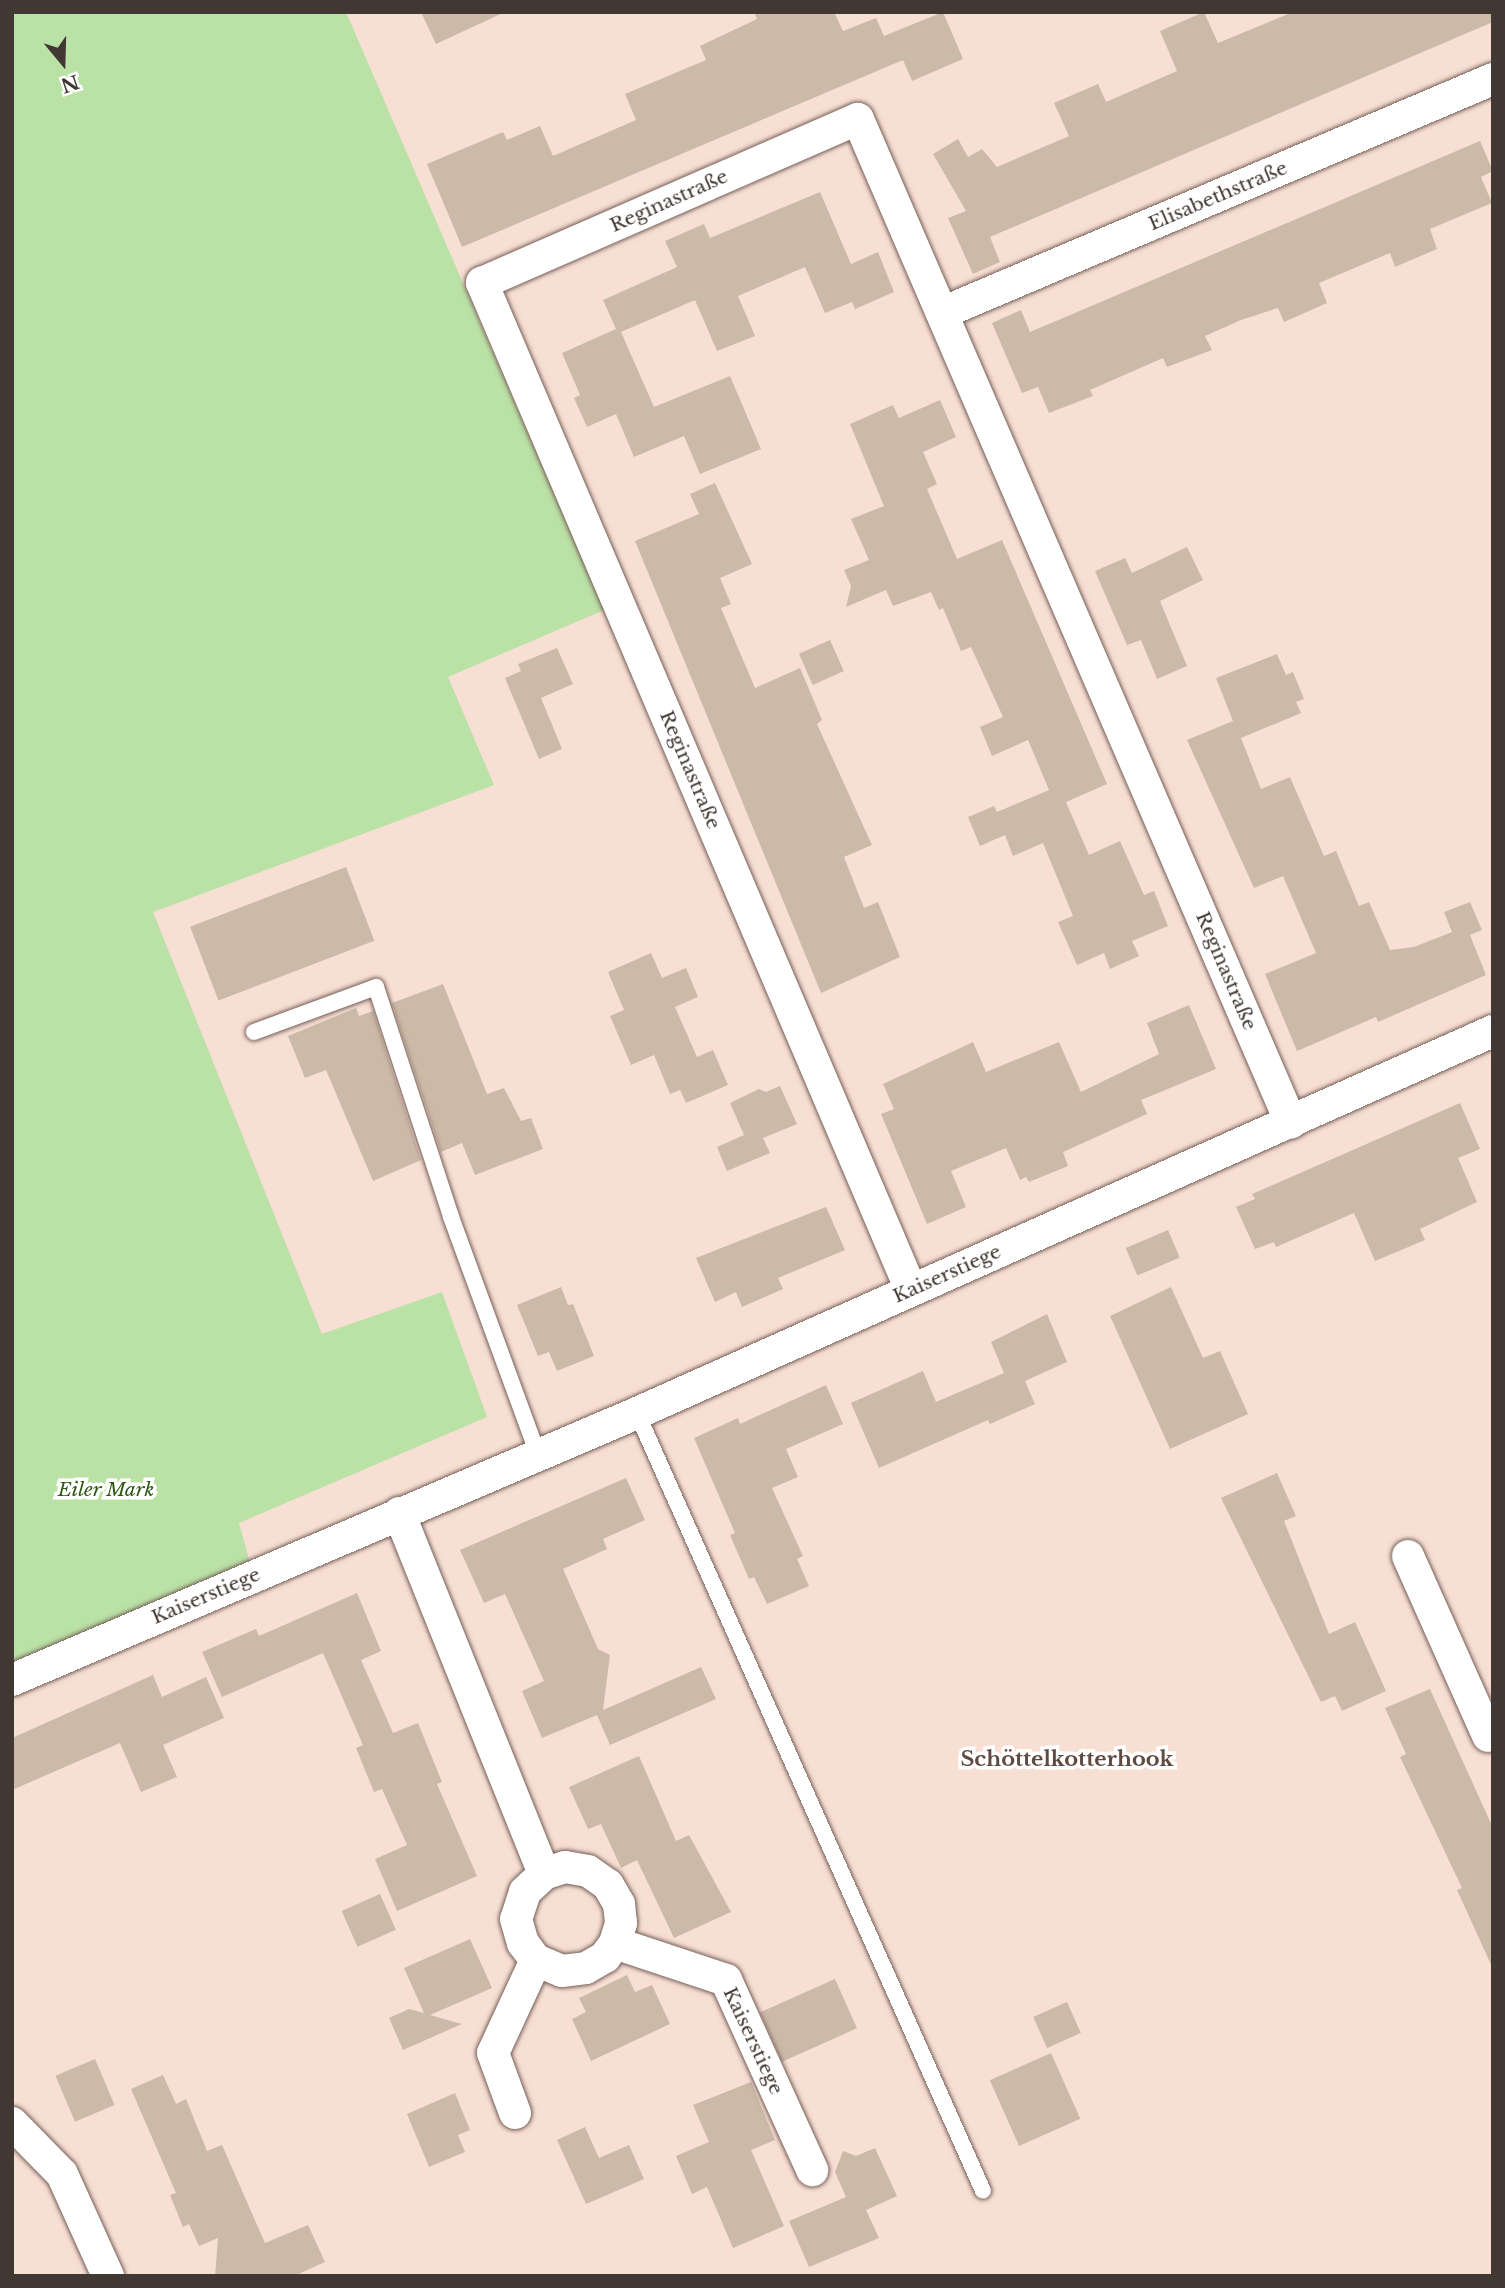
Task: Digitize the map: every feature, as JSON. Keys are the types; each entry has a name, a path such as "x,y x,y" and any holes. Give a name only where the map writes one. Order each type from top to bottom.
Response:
{"street":[{"name":"Elisabethstraße","path":"942,313 1493,79"},
{"name":"Reginastraße","path":"911,1290 482,283 858,119 1292,1123"},
{"name":"Kaiserstiege","path":"12,1680 637,1413 1292,1123 1493,1031"},
{"path":"399,1513 544,1874"},
{"path":"1408,1556 1491,1739"},
{"path":"565,1867 588,1871 608,1885 619,1904 621,1923 615,1943 605,1957 586,1968 562,1971 536,1960 523,1943 516,1919 524,1892 544,1874 565,1867"},
{"name":"Kaiserstiege","path":"615,1943 726,1980 812,2170"},
{"path":"515,2113 494,2053 536,1960"},
{"path":"12,2123 62,2174 108,2276"}],"lane":[{"path":"254,1032 376,987 451,1216 538,1455"},
{"path":"637,1413 983,2191"}],"green space":[{"name":"Eiler Mark","path":"12,12 346,12 604,610 448,677 494,785 153,912 322,1334 442,1292 487,1417 239,1523 250,1563 12,1662"}],"building":[{"path":"421,12 505,12 436,44"},
{"path":"754,12 834,12 843,31 876,18 884,36 943,12 963,59 912,81 903,60 462,247 427,164 503,132 507,140 540,126 553,156 636,120 625,94 706,60 700,46 757,19"},
{"path":"1204,12 1218,43 1293,12 1493,12 1493,22 990,237 1000,262 973,274 948,218 966,211 933,154 958,139 968,157 982,149 997,167 1069,136 1054,103 1098,84 1106,102 1177,71 1160,31"},
{"path":"1480,141 1493,171 1481,177 1492,203 1430,229 1437,249 1395,267 1390,253 1319,283 1327,303 1284,322 1278,308 1241,320 1205,336 1212,350 1167,367 1163,358 1090,390 1093,396 1049,413 1038,387 1022,393 992,323 1021,310 1030,332"},
{"path":"820,192 851,264 878,252 894,292 855,309 852,302 825,313 805,267 738,296 755,336 717,351 695,300 621,332 654,407 730,376 761,449 700,474 684,436 634,457 616,414 587,427 574,398 580,395 562,353 616,329 603,300 677,267 665,241 704,224 710,238"},
{"path":"940,400 956,437 923,452 937,484 927,489 957,559 1002,540 1107,784 1066,802 1089,855 1120,841 1144,895 1154,891 1168,926 1132,941 1139,956 1110,969 1104,953 1077,965 1058,922 1073,916 1043,843 1013,856 1005,835 980,846 968,817 994,806 997,812 1049,790 1028,740 992,756 980,727 1003,717 971,647 961,651 943,608 939,610 931,592 893,606 886,590 846,607 851,586 844,570 869,560 851,519 884,506 850,424 893,405 899,418"},
{"path":"715,483 752,564 720,578 731,604 721,608 755,688 800,668 822,720 817,724 872,845 844,857 864,908 878,902 900,957 821,993 635,541 699,514 690,494"},
{"path":"1187,547 1203,580 1160,601 1187,666 1157,679 1141,640 1127,645 1095,571 1125,558 1132,573"},
{"path":"830,640 844,671 813,685 799,654"},
{"path":"557,648 573,684 541,698 562,749 539,759 505,678 521,671 518,664"},
{"path":"1277,654 1286,675 1293,672 1304,699 1296,702 1301,713 1241,738 1261,789 1290,777 1324,856 1336,851 1359,906 1369,902 1390,950 1414,947 1452,932 1444,912 1470,902 1482,930 1470,935 1486,975 1378,1022 1376,1017 1297,1051 1265,974 1316,953 1283,876 1254,888 1187,740 1233,721 1216,678"},
{"path":"346,867 374,941 218,1001 190,927"},
{"path":"651,953 662,978 686,968 698,997 675,1007 697,1057 713,1050 728,1085 686,1103 680,1090 670,1094 654,1055 631,1065 610,1016 624,1010 608,972"},
{"path":"443,984 487,1094 504,1088 521,1121 531,1118 543,1149 475,1175 462,1143 441,1152 392,1003"},
{"path":"1189,1005 1216,1069 1141,1100 1147,1114 1063,1152 1068,1166 1029,1182 1026,1177 1020,1180 1006,1148 951,1171 966,1207 927,1224 881,1114 894,1109 883,1084 973,1042 986,1072 1059,1042 1081,1092 1159,1054 1147,1023"},
{"path":"356,1008 359,1016 373,1011 421,1160 373,1181 326,1070 305,1078 288,1036"},
{"path":"780,1086 797,1124 763,1138 770,1153 727,1171 717,1147 744,1135 730,1103 759,1089 766,1092"},
{"path":"1460,1103 1480,1149 1458,1158 1477,1202 1420,1229 1425,1240 1375,1261 1354,1213 1276,1247 1274,1242 1255,1249 1236,1207 1255,1199 1252,1194"},
{"path":"826,1207 845,1250 778,1278 783,1289 742,1307 736,1292 715,1302 696,1258"},
{"path":"1168,1230 1180,1258 1137,1276 1126,1248"},
{"path":"561,1287 568,1305 573,1304 594,1356 557,1371 549,1352 538,1356 517,1305"},
{"path":"1171,1287 1203,1358 1220,1351 1248,1414 1170,1449 1110,1316"},
{"path":"1047,1314 1067,1362 1025,1381 1035,1404 990,1424 988,1420 879,1468 851,1403 923,1371 936,1402 1004,1373 991,1342"},
{"path":"826,1385 843,1424 786,1449 798,1477 772,1488 803,1556 797,1559 809,1586 767,1604 754,1577 749,1579 730,1535 735,1533 694,1438 738,1418 740,1424"},
{"path":"1277,1473 1296,1516 1284,1521 1329,1634 1355,1622 1386,1691 1342,1711 1335,1696 1321,1702 1221,1498"},
{"path":"626,1478 645,1520 603,1539 607,1549 563,1569 598,1649 610,1655 603,1710 701,1667 716,1699 610,1745 597,1715 542,1738 522,1691 544,1681 505,1594 484,1603 460,1550"},
{"path":"357,1593 381,1651 361,1660 393,1733 418,1723 442,1782 437,1784 477,1876 397,1911 375,1859 407,1845 382,1789 374,1792 356,1748 363,1745 323,1653 222,1697 202,1652 256,1629 259,1636"},
{"path":"153,1675 162,1697 206,1677 224,1718 163,1745 177,1777 141,1792 120,1743 12,1790 12,1738"},
{"path":"1430,1689 1493,1828 1493,1969 1457,1890 1462,1888 1400,1757 1406,1754 1385,1708"},
{"path":"639,1756 676,1841 689,1835 731,1912 674,1938 637,1860 621,1868 601,1824 588,1829 569,1787"},
{"path":"380,1894 396,1930 357,1947 342,1911"},
{"path":"470,1939 492,1988 430,2015 462,2024 403,2050 389,2018 409,2009 424,2013 404,1968"},
{"path":"627,1975 635,1992 652,1985 670,2024 591,2061 572,2019 586,2012 579,1998"},
{"path":"835,1979 857,2028 782,2062 760,2012"},
{"path":"1067,2002 1081,2033 1047,2048 1033,2017"},
{"path":"1051,2053 1080,2119 1019,2146 990,2080"},
{"path":"95,2059 115,2105 75,2122 55,2076"},
{"path":"163,2075 176,2104 186,2099 207,2151 222,2145 265,2243 308,2225 325,2262 294,2276 215,2276 218,2238 199,2246 189,2224 183,2227 170,2195 176,2193 131,2089"},
{"path":"751,2082 775,2140 751,2150 784,2226 733,2248 707,2187 692,2194 676,2156 709,2142 693,2105"},
{"path":"455,2093 470,2130 458,2135 465,2152 429,2167 407,2114"},
{"path":"585,2127 599,2158 629,2145 644,2179 586,2204 557,2140"},
{"path":"875,2148 897,2196 866,2210 879,2238 809,2267 789,2221 846,2197 835,2172 843,2151 856,2156"}],"district":[{"name":"Schöttelkotterhook","path":"1067,1759"}]}
